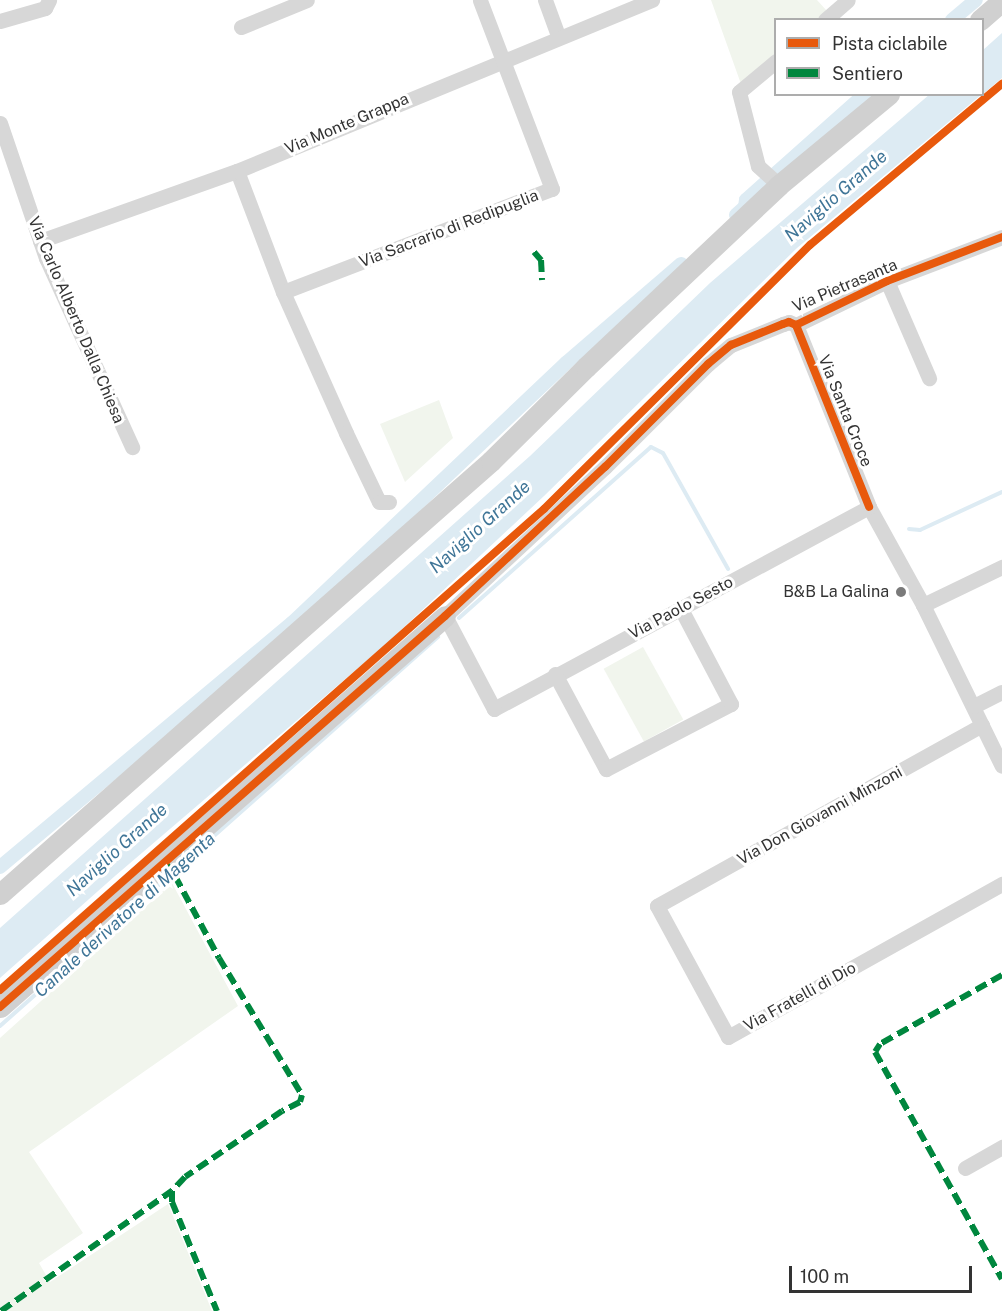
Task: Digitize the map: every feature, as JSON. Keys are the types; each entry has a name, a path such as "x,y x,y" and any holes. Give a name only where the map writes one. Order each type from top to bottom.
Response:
{"street":[{"path":"0,21 45,8 49,0"},
{"path":"241,27 307,0"},
{"path":"480,0 504,59"},
{"path":"545,0 559,38"},
{"name":"Via Monte Grappa","path":"40,241 237,171 504,59 652,0"},
{"path":"827,18 848,0"},
{"path":"982,18 1002,1"},
{"name":"Via Sacrario di Redipuglia","path":"283,292 552,189 504,59"},
{"path":"774,63 739,92 758,166 774,180"},
{"path":"0,894 491,461 774,180 886,96"},
{"name":"Via Carlo Alberto Dalla Chiesa","path":"0,123 40,241 132,447"},
{"path":"237,171 283,292 379,502 389,502"},
{"name":"Via Pietrasanta","path":"445,616 605,467 730,345 789,322 796,325 887,281 1002,237"},
{"path":"887,281 929,378"},
{"name":"Via Santa Croce","path":"796,325 869,507 923,605 1002,766"},
{"name":"Via Paolo Sesto","path":"445,616 494,709 555,674 869,507"},
{"path":"923,605 1002,567"},
{"path":"555,674 606,769 731,704 681,609"},
{"path":"0,1007 445,616"},
{"path":"974,706 1002,692"},
{"name":"Via Don Giovanni Minzoni","path":"657,906 982,724"},
{"name":"Via Fratelli di Dio","path":"657,906 728,1037 1002,884"},
{"path":"965,1168 1002,1147"}],"shaded area":[{"path":"711,0 817,0 827,11 818,18 774,18 774,56 741,84"},
{"path":"439,400 453,438 405,482 380,424"},
{"path":"643,647 683,720 644,741 604,669"},
{"path":"172,883 238,1006 29,1152 83,1233 39,1263 50,1282 168,1204 212,1311 0,1311 0,1038"}],"water":[{"path":"1002,33 1002,78 984,93 984,49"},
{"name":"Naviglio Grande","path":"928,96 980,96 797,248 544,496 385,645 115,876 0,978 0,928 530,456 710,283"}],"waterway":[{"path":"954,18 976,0"},
{"path":"736,215 745,207 746,200 863,96"},
{"path":"0,867 292,623 566,363 681,264"},
{"name":"Canale derivatore di Magenta","path":"459,618 651,447 663,453 728,569"},
{"name":"Canale derivatore di Magenta","path":"909,529 920,530 1002,492"},
{"name":"Canale derivatore di Magenta","path":"0,1026 438,637"}],"marked path":[{"path":"534,252 541,260 542,280"},
{"path":"164,861 175,876 219,958 302,1095 300,1102 282,1111 185,1177 172,1191 172,1202 217,1311"},
{"path":"1002,975 880,1044 875,1052 1002,1279"},
{"path":"1,1311 172,1191"}],"cycle path":[{"path":"0,990 544,509 810,245 1002,84"},
{"path":"0,1007 445,616 605,467 708,364 731,345 789,322 796,325 887,281 1002,237"},
{"path":"796,325 869,507"}],"place":[{"name":"B&B La Galina","path":"901,592"}]}
